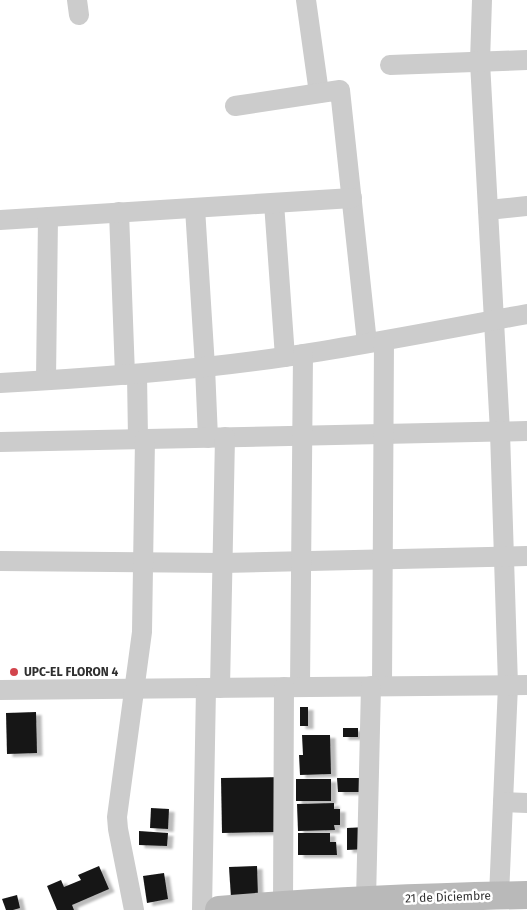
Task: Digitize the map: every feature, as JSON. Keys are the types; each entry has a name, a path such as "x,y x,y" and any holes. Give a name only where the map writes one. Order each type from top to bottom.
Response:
{"street":[{"path":"306,0 319,94"},
{"path":"482,0 480,62 500,432 504,558 518,685 503,802 482,901"},
{"path":"390,65 527,60"},
{"path":"234,106 340,90 352,198 375,342 383,434 382,560 366,905"},
{"path":"0,220 352,198"},
{"path":"274,203 294,356 302,436 301,561 292,687 287,906"},
{"path":"488,210 527,206"},
{"path":"195,208 205,367 216,438 223,562 213,688 202,910"},
{"path":"119,212 131,374 142,439 142,632 117,817 134,910"},
{"path":"46,380 48,217"},
{"path":"0,383 131,374 294,356 527,314"},
{"path":"0,442 527,431"},
{"path":"0,561 223,562 504,558 527,556"},
{"path":"0,690 518,685"},
{"path":"503,802 527,803"},
{"name":"21 de Diciembre","path":"219,910 287,906 482,901 527,895"}],"building":[{"path":"300,707 308,707 308,726 300,726"},
{"path":"36,712 37,753 7,754 6,713"},
{"path":"343,728 358,728 358,737 343,737"},
{"path":"302,735 330,735 331,774 300,775 299,755 303,755"},
{"path":"283,777 276,832 222,833 221,778"},
{"path":"337,778 359,778 359,792 338,792"},
{"path":"296,779 331,779 331,801 296,801"},
{"path":"334,803 334,809 340,809 340,825 334,825 335,830 298,831 297,804"},
{"path":"151,808 169,809 168,829 150,828"},
{"path":"366,827 366,849 347,850 347,828"},
{"path":"139,831 168,833 167,846 139,845"},
{"path":"298,833 330,833 330,842 336,842 337,855 298,855"},
{"path":"99,866 109,889 72,905 74,910 57,910 47,886 61,880 64,887 81,880 78,875"},
{"path":"257,866 258,897 231,898 229,867"},
{"path":"164,873 168,899 147,903 143,876"},
{"path":"17,895 20,908 6,910 2,899"}],"place":[{"name":"UPC-EL FLORON 4","path":"14,672"}]}
